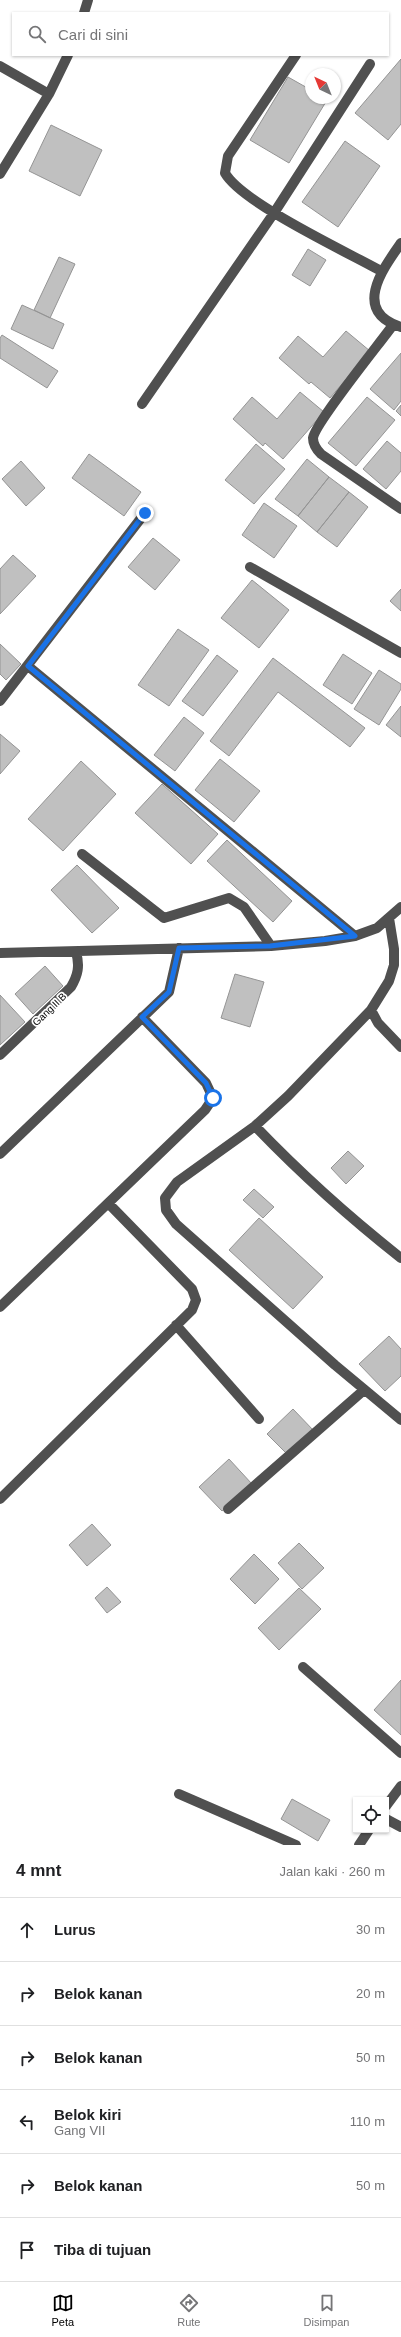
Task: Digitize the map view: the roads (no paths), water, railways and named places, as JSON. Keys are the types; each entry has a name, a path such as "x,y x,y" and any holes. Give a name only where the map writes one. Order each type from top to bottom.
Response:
{"street":[{"path":"84,12 88,0"},
{"path":"0,174 50,94 68,56"},
{"path":"295,56 228,156 225,173 230,183 274,213 381,271"},
{"path":"142,404 274,213 370,64"},
{"path":"0,66 50,94"},
{"path":"401,243 381,271 374,291 374,302 381,314 397,326 327,413 313,438 314,447 321,454 401,509"},
{"path":"0,701 145,513"},
{"path":"250,567 401,653"},
{"path":"28,666 355,936"},
{"path":"82,854 164,918 229,898 238,902 247,912 270,946"},
{"path":"0,953 270,946 355,936 377,928 401,908"},
{"path":"389,918 394,949 394,965 389,981 371,1010 288,1096 255,1126 178,1182 165,1198 166,1210 176,1224 364,1390 401,1420"},
{"path":"0,1154 169,992 179,948"},
{"name":"Gang II B","path":"0,1055 71,987 78,973 79,961 76,952"},
{"path":"371,1010 378,1023 401,1048"},
{"path":"0,1307 109,1204 205,1110 213,1098 206,1083 142,1017"},
{"path":"255,1126 305,1177 350,1217 401,1258"},
{"path":"0,1499 192,1310 196,1300 192,1288 109,1204"},
{"path":"176,1325 259,1419"},
{"path":"228,1509 364,1390"},
{"path":"303,1667 401,1753"},
{"path":"389,1802 401,1786"},
{"path":"179,1794 296,1845"},
{"path":"389,1821 401,1828"},
{"path":"359,1845 367,1833"}]}
